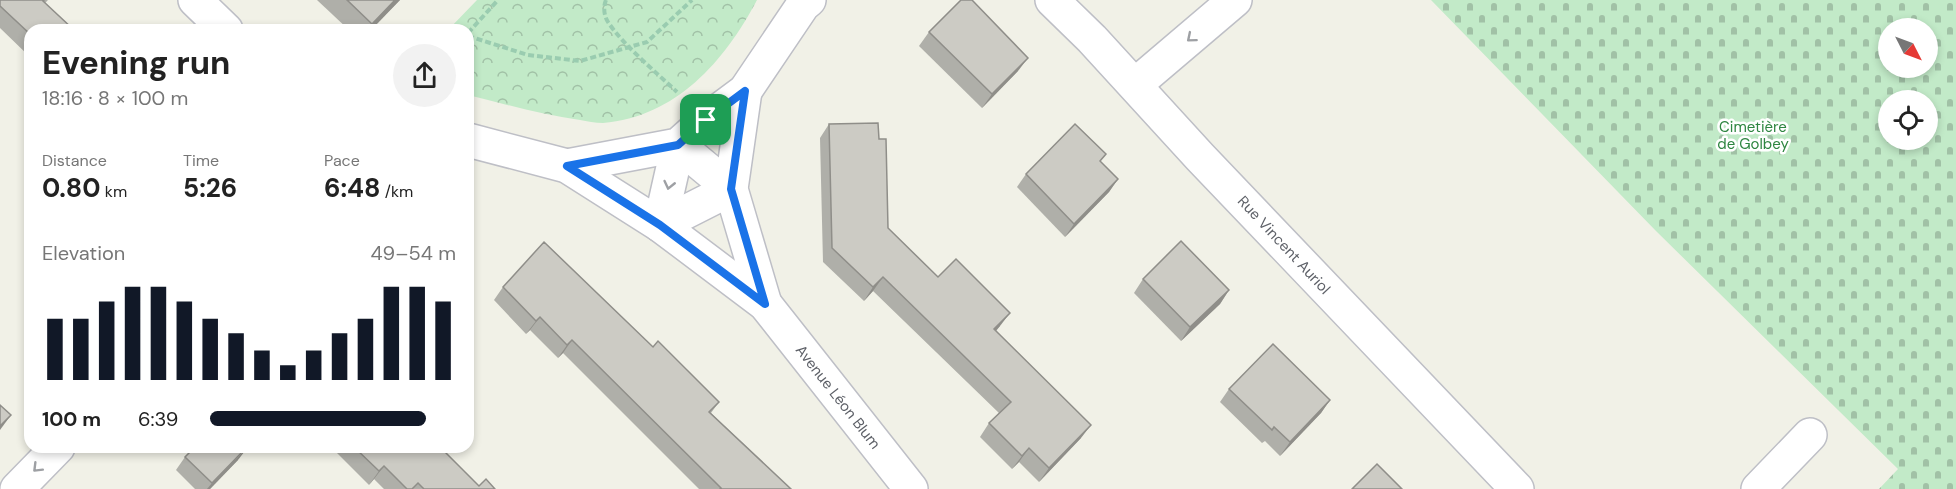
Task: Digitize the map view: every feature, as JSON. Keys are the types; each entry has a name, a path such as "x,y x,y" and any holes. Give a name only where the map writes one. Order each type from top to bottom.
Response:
{"street":[{"path":"195,0 220,24"},
{"name":"Rue Vincent Auriol","path":"1052,0 1092,39 1420,390 1517,489"},
{"path":"1135,85 1235,0"},
{"path":"474,142 567,166 678,145 706,120 745,91 805,2"},
{"name":"Avenue Léon Blum","path":"745,91 731,189 765,304"},
{"path":"660,225 731,189 678,145"},
{"path":"660,225 678,145"},
{"name":"Avenue Léon Blum","path":"567,166 660,225 765,304 911,489"},
{"path":"1758,489 1810,435"},
{"path":"16,489 52,453"}],"path":[{"path":"474,27 498,0"},
{"path":"606,0 603,5 607,21 631,48 706,120"},
{"path":"474,36 528,55 580,61 647,42 692,0"}],"green space":[{"path":"477,0 757,0 730,44 695,82 675,98 653,110 603,123 552,115 474,96 474,24 454,24"},
{"name":"Cimetière de Golbey","path":"1431,0 1956,0 1956,489 1879,489 1898,469 1656,231"}],"building":[{"path":"0,0 44,0 68,24 24,24 24,28 0,6"},
{"path":"347,0 395,0 372,24"},
{"path":"961,0 972,0 1028,58 992,94 929,32"},
{"path":"878,123 879,139 886,139 888,228 938,277 956,259 1010,313 994,329 1091,425 1049,468 1029,448 1022,456 989,423 1011,402 883,277 873,287 832,248 829,124"},
{"path":"1075,124 1106,154 1100,161 1118,179 1074,224 1026,174"},
{"path":"1181,241 1229,290 1190,327 1143,279"},
{"path":"544,242 653,347 658,341 719,402 709,412 791,489 720,489 572,340 567,345 540,317 536,321 503,287"},
{"path":"1273,344 1330,400 1290,442 1274,427 1272,430 1229,389"},
{"path":"0,405 11,415 0,426"},
{"path":"189,453 241,453 212,483 185,457"},
{"path":"360,453 446,453 479,486 486,479 495,489 424,489 418,483 412,489 407,489 384,466 379,471"},
{"path":"1377,464 1402,489 1352,489"}],"route":[{"path":"745,91 731,189 765,304 660,225 567,166 678,145 706,120 745,91"}]}
